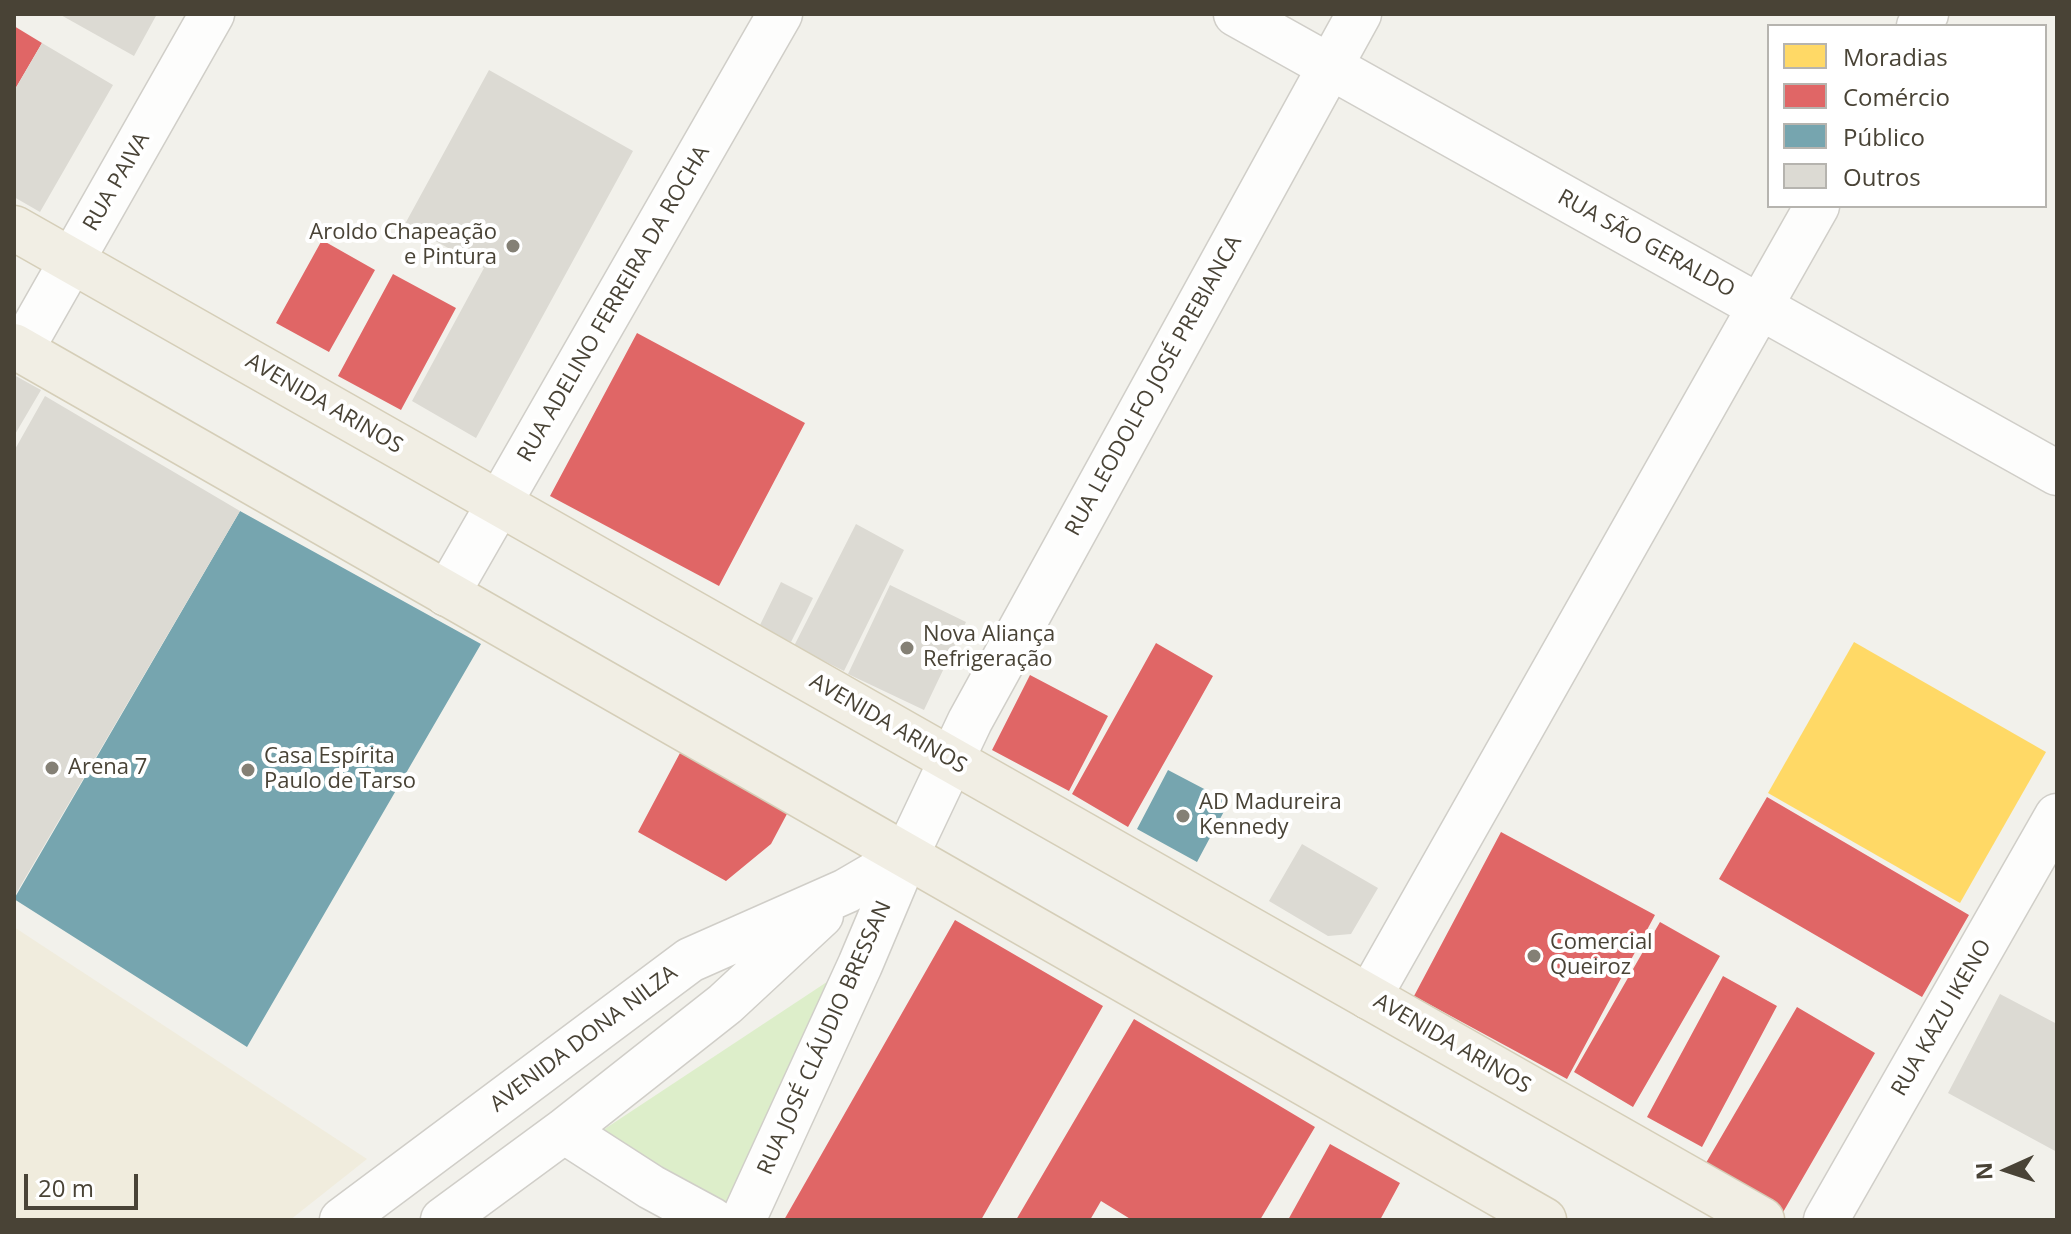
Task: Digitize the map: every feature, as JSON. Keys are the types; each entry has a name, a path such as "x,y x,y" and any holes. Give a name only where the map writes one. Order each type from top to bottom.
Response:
{"main road":[{"name":"AVENIDA ARINOS","path":"14,228 1762,1220"},
{"path":"18,348 1544,1220"}],"street":[{"name":"RUA PAIVA","path":"18,348 72,261 212,14"},
{"name":"RUA ADELINO FERREIRA DA ROCHA","path":"447,594 780,14"},
{"name":"RUA SÃO GERALDO","path":"1236,14 2057,473"},
{"name":"RUA LEODOLFO JOSÉ PREBIANCA","path":"906,856 970,721 1359,14"},
{"path":"1369,997 1816,208"},
{"name":"RUA KAZU IKENO","path":"1826,1220 2057,816"},
{"name":"AVENIDA DONA NILZA","path":"342,1220 690,960 846,891 906,856"},
{"name":"RUA JOSÉ CLÁUDIO BRESSAN","path":"743,1220 860,965 906,856"},
{"name":"AVENIDA DONA NILZA","path":"443,1220 564,1131 725,1004 846,891"},
{"path":"690,960 725,1004"},
{"path":"564,1131 651,1187 712,1220"}],"shaded area":[{"path":"14,927 367,1159 290,1220 14,1220"}],"green space":[{"path":"845,970 720,1217 600,1132"}],"building: Moradias":[{"path":"1854,642 2046,752 1960,903 1768,793"}],"building: Comércio":[{"path":"14,26 42,43 14,91"},
{"path":"322,240 375,270 329,352 276,323"},
{"path":"393,274 456,308 401,410 338,376"},
{"path":"637,333 805,423 719,586 550,496"},
{"path":"1156,643 1213,676 1128,827 1072,794"},
{"path":"1030,675 1108,716 1069,791 992,750"},
{"path":"680,753 788,812 771,844 726,881 638,832"},
{"path":"1767,797 1969,915 1922,997 1719,879"},
{"name":"Comercial Queiroz","path":"1501,832 1655,915 1567,1079 1414,996"},
{"path":"955,920 1103,1006 981,1220 784,1220"},
{"path":"1660,922 1720,956 1633,1107 1574,1072"},
{"path":"1723,976 1777,1006 1702,1147 1647,1117"},
{"path":"1797,1007 1875,1053 1782,1214 1703,1168"},
{"path":"1134,1019 1315,1127 1260,1220 1132,1220 1101,1201 1090,1220 1016,1220"},
{"path":"1330,1144 1400,1183 1380,1220 1288,1220"}],"building: Público":[{"name":"Casa Espírita Paulo de Tarso","path":"240,511 481,644 247,1047 14,899"},
{"name":"AD Madureira Kennedy","path":"1168,770 1229,802 1197,862 1137,829"}],"building: Outros":[{"path":"59,14 157,14 134,56"},
{"path":"42,43 113,85 40,212 14,197 14,91"},
{"name":"Aroldo Chapeação e Pintura","path":"489,70 633,151 476,438 412,401 484,268 405,224"},
{"path":"14,375 41,390 14,436"},
{"name":"Arena 7","path":"45,396 240,511 14,897 14,451"},
{"path":"856,524 904,550 844,671 794,646"},
{"path":"781,582 813,598 791,642 759,627"},
{"name":"Nova Aliança Refrigeração","path":"890,585 966,622 924,710 848,674"},
{"path":"1302,844 1378,888 1351,934 1328,936 1269,901"},
{"path":"2000,994 2057,1024 2057,1152 1948,1093"}],"place":[{"name":"Aroldo Chapeação e Pintura","path":"513,246"},
{"name":"Nova Aliança Refrigeração","path":"907,648"},
{"name":"Arena 7","path":"52,768"},
{"name":"Casa Espírita Paulo de Tarso","path":"248,770"},
{"name":"AD Madureira Kennedy","path":"1183,816"},
{"name":"Comercial Queiroz","path":"1534,956"}]}
